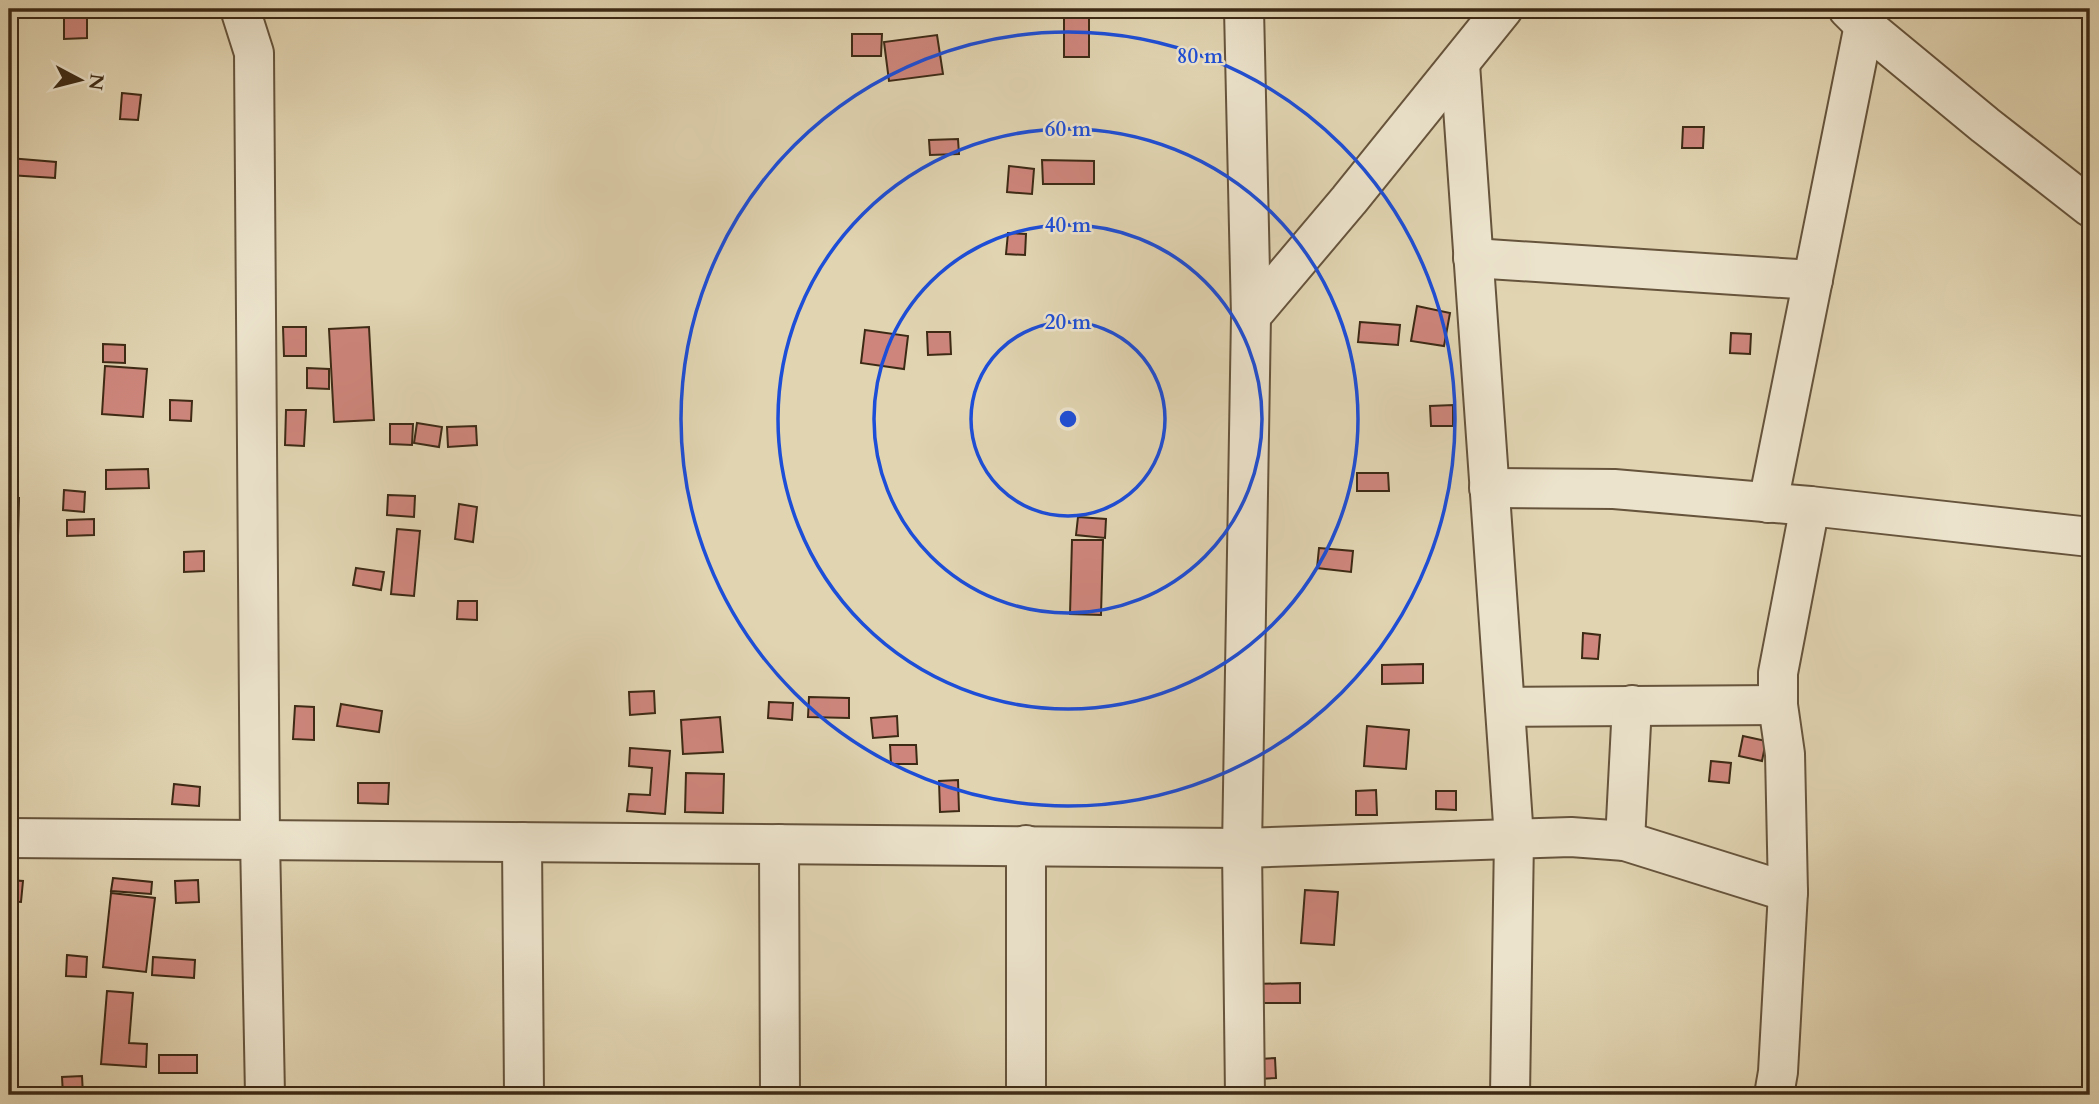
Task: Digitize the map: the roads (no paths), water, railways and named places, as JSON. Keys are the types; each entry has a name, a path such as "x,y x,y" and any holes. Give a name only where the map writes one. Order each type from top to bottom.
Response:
{"street":[{"path":"240,9 254,53 260,839 265,1095"},
{"path":"1244,9 1251,316 1242,848 1245,1095"},
{"path":"1251,316 1349,200 1503,9"},
{"path":"1856,17 1985,125 2090,207"},
{"path":"1768,503 1813,281 1856,17"},
{"path":"1460,64 1514,838 1510,1095"},
{"path":"1473,258 1813,281"},
{"path":"1489,488 1614,489 1810,506 2090,537"},
{"path":"1774,1095 1788,892 1785,754 1778,705 1778,673 1810,506"},
{"path":"1625,841 1632,705"},
{"path":"1504,707 1778,705"},
{"path":"9,838 1242,848 1571,836 1625,841 1788,892"},
{"path":"522,842 524,1095"},
{"path":"779,845 780,1095"},
{"path":"1026,845 1026,1095"}]}
